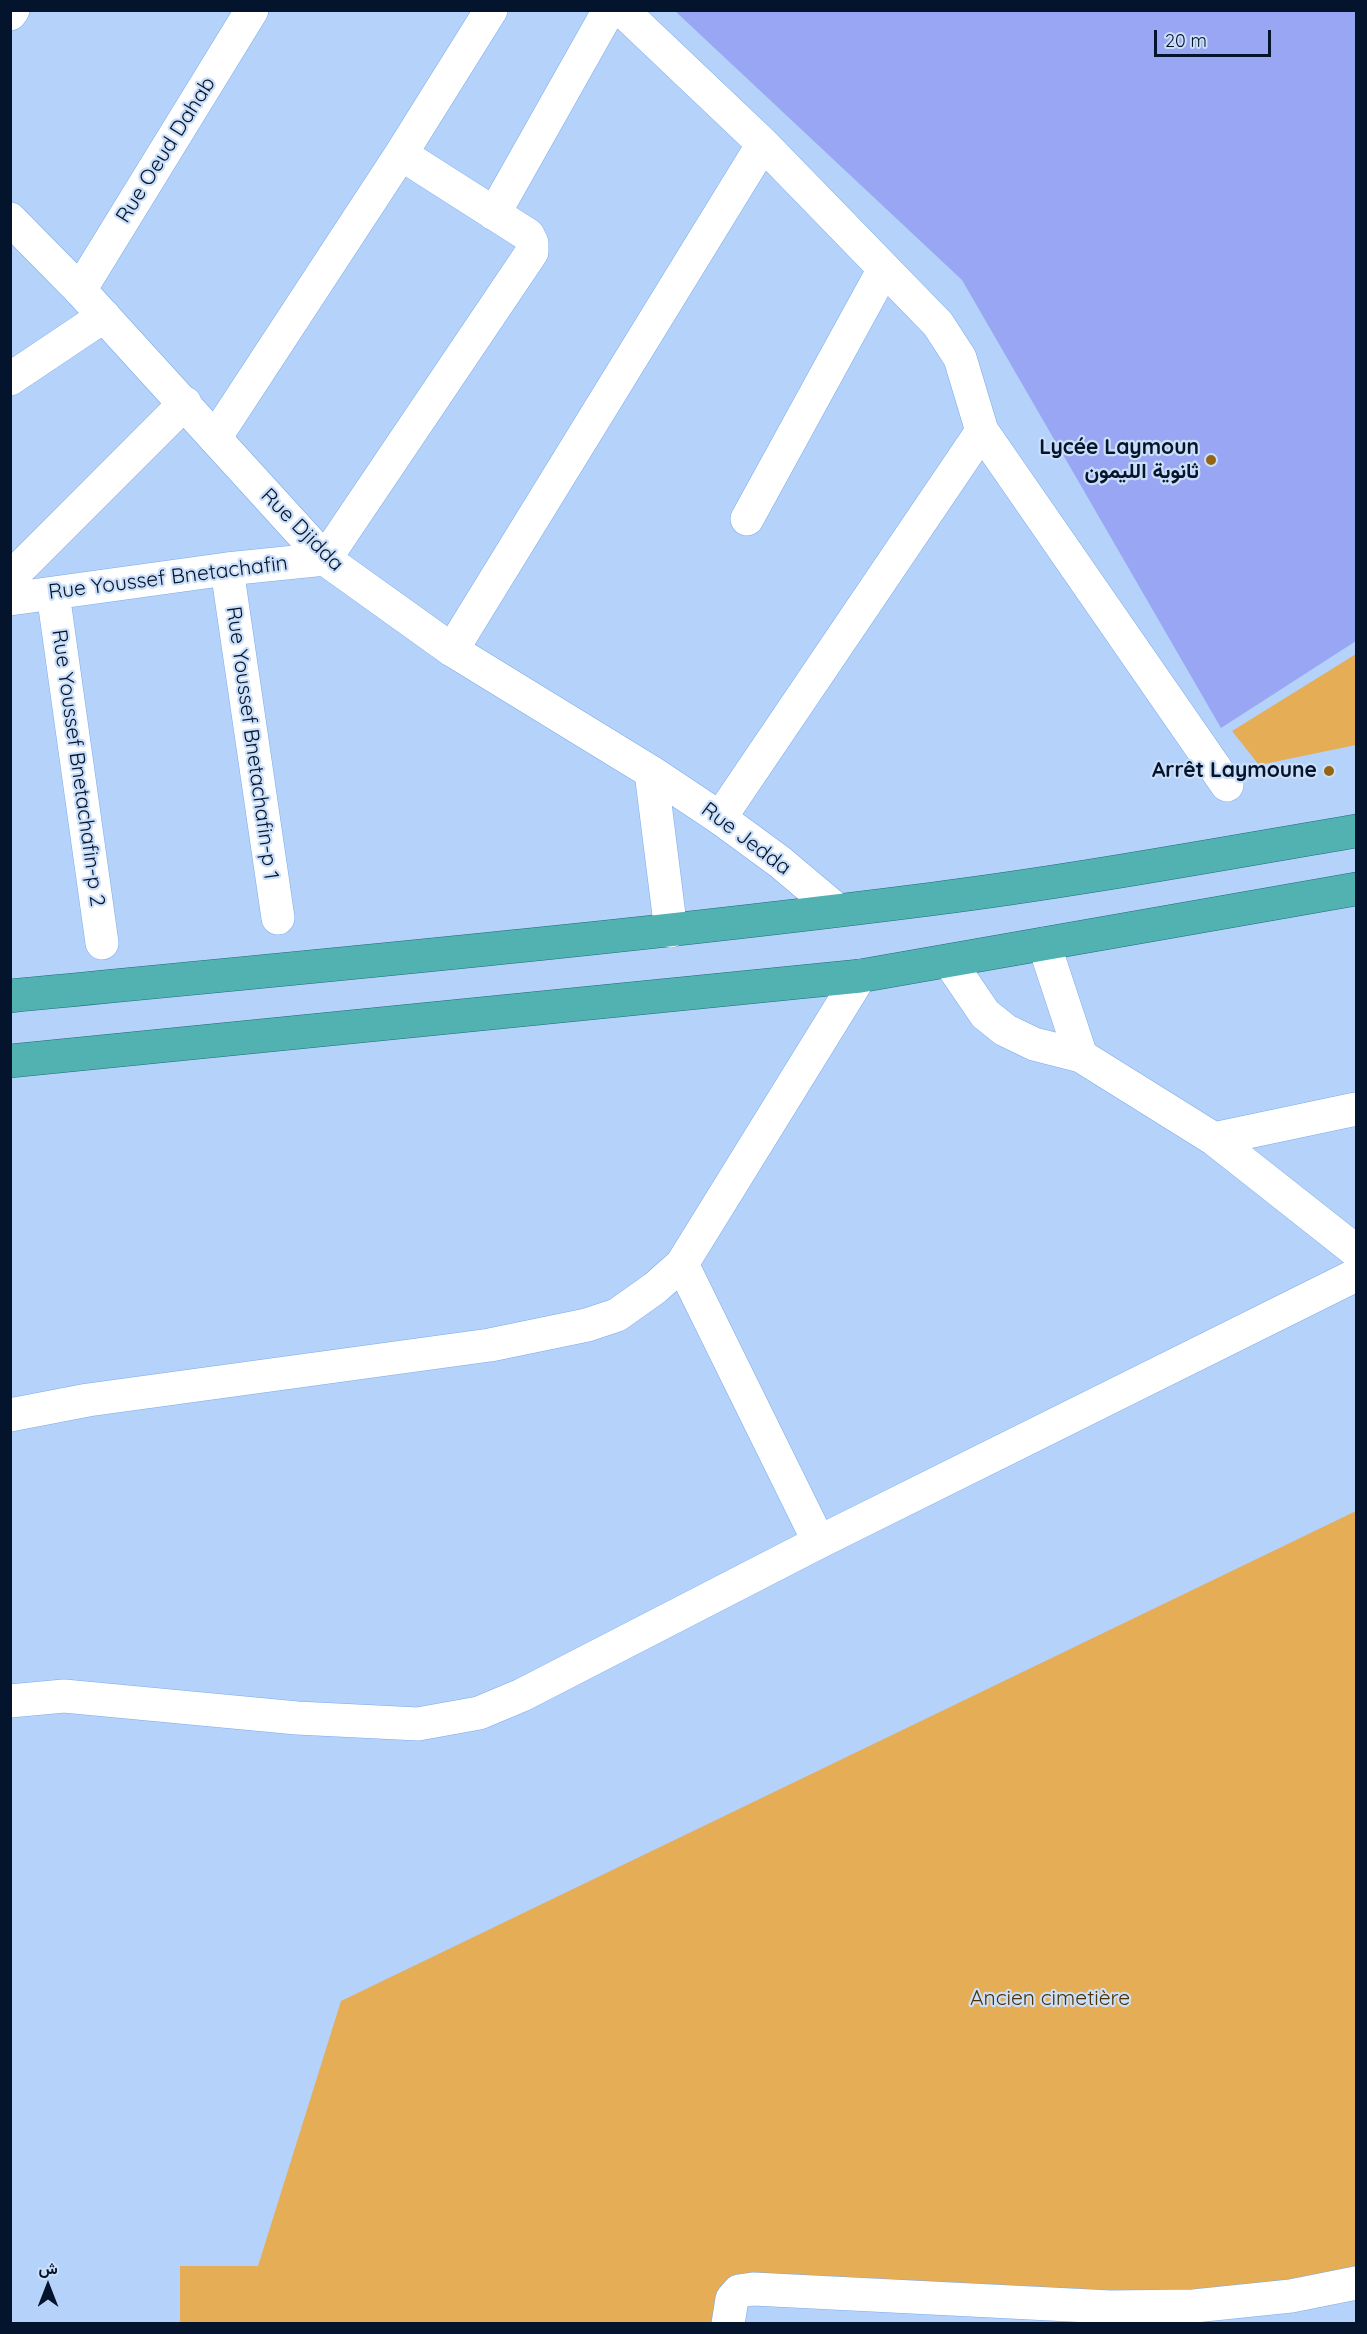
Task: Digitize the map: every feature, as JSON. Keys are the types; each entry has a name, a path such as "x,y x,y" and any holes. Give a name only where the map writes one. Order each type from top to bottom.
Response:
{"highway":[{"path":"10,996 671,931 1026,886 1356,831"},
{"path":"10,1061 860,976 1356,889"}],"street":[{"name":"Rue Oeud Dahab","path":"80,290 252,10"},
{"path":"215,438 401,154 491,10"},
{"path":"494,214 609,10"},
{"path":"622,10 763,144 938,324 960,358 982,431 1227,785"},
{"path":"452,650 763,144"},
{"path":"325,559 532,252 532,243 528,235 401,154"},
{"name":"Rue Djidda","path":"11,220 185,403 325,559 452,650 651,772"},
{"path":"747,519 884,269"},
{"path":"10,379 104,316"},
{"name":"Rue Youssef Bnetachafin","path":"10,578 185,403"},
{"path":"720,818 982,431"},
{"name":"Rue Youssef Bnetachafin","path":"10,599 227,569 325,559"},
{"name":"Rue Youssef Bnetachafin-p 1","path":"227,569 278,918"},
{"name":"Rue Youssef Bnetachafin-p 2","path":"53,593 102,943"},
{"path":"651,772 671,931"},
{"name":"Rue Jedda","path":"651,772 780,862 837,910"},
{"path":"1044,944 1081,1056"},
{"path":"949,961 985,1014 1005,1030 1034,1044 1081,1056 1214,1139 1356,1251"},
{"path":"10,1415 88,1400 490,1345 587,1325 616,1315 655,1288 682,1264 860,976"},
{"path":"1214,1139 1356,1109"},
{"path":"682,1264 819,1542"},
{"path":"10,1701 64,1696 297,1718 378,1723 418,1724 479,1713 522,1695 819,1542 1356,1275"},
{"path":"728,2324 732,2299 739,2291 753,2289 1110,2307 1194,2306 1291,2296 1356,2283"}],"green space":[{"path":"1356,654 1356,745 1259,765 1232,731"},
{"name":"Ancien cimetière","path":"1356,1511 1356,2288 1103,2311 746,2284 736,2323 180,2324 180,2266 258,2266 341,2001"}],"building":[{"name":"Lycée Laymoun ثانوية الليمون","path":"674,10 1356,10 1356,641 1221,728 962,280"}],"place":[{"name":"Lycée Laymoun ثانوية الليمون","path":"1211,460"},
{"name":"Arrêt Laymoune","path":"1329,771"}]}
